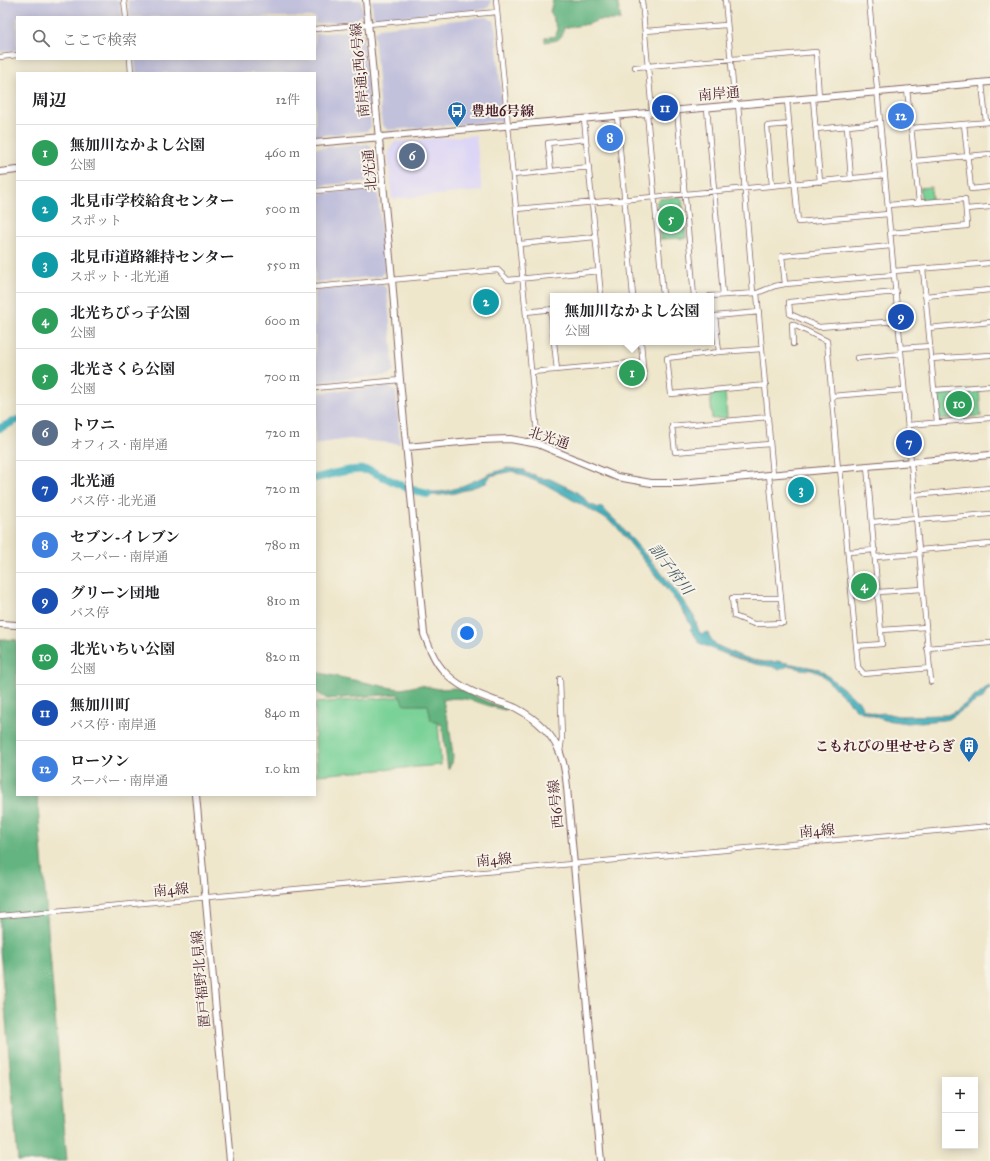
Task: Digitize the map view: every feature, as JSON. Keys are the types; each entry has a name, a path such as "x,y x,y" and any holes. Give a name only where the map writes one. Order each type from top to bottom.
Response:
{"street":[{"path":"124,0 126,16"},
{"name":"南岸通;西6号線","path":"366,0 379,137"},
{"path":"496,0 538,444"},
{"path":"642,0 648,66 654,197 663,293"},
{"path":"725,0 726,25 737,105 755,293 759,312 766,385 771,475 781,598 783,623 754,624 734,616 732,598 781,598"},
{"path":"869,0 931,682"},
{"path":"316,29 497,12"},
{"path":"645,31 726,25"},
{"path":"635,68 816,52 816,129 820,182"},
{"path":"0,57 16,55"},
{"path":"130,60 131,72"},
{"name":"南岸通","path":"316,143 990,82"},
{"path":"911,128 988,122 982,83"},
{"path":"908,89 919,202"},
{"path":"787,100 798,222 888,214"},
{"path":"707,108 723,295"},
{"path":"677,110 694,293"},
{"path":"617,116 633,293"},
{"path":"584,119 601,293"},
{"path":"772,186 767,126 789,124"},
{"path":"816,129 880,124"},
{"path":"964,124 971,189 990,188"},
{"path":"846,127 851,179"},
{"name":"北光通","path":"379,137 407,447 510,439 538,444 617,477 651,483 679,483 990,455"},
{"path":"551,171 548,143 586,139"},
{"path":"914,161 990,154"},
{"path":"513,174 589,167"},
{"path":"0,172 16,170"},
{"path":"516,209 885,175"},
{"path":"316,191 383,185"},
{"path":"888,205 965,199 966,209 967,226 890,233"},
{"path":"966,209 990,207"},
{"path":"520,244 595,237"},
{"path":"784,284 782,256 891,246"},
{"path":"714,296 755,293 784,284 990,263"},
{"path":"923,269 937,422"},
{"path":"316,287 498,270 508,280 599,271"},
{"path":"925,296 990,290"},
{"path":"896,292 789,302 790,314 819,327 898,321"},
{"path":"526,312 550,309"},
{"path":"719,352 716,316 759,312"},
{"path":"928,328 990,322"},
{"path":"793,344 792,324 827,341 858,667 864,674 930,668"},
{"path":"554,345 557,370"},
{"path":"641,345 644,379"},
{"path":"901,348 930,346"},
{"path":"762,349 667,358 671,394 766,385"},
{"path":"857,358 901,354"},
{"path":"931,359 990,355"},
{"path":"532,372 642,362"},
{"path":"316,388 400,380"},
{"path":"934,390 990,386"},
{"path":"832,396 904,390"},
{"path":"768,417 672,426 675,452 770,444"},
{"path":"908,425 990,418"},
{"name":"西6号線","path":"407,447 424,634 433,656 442,669 453,680 465,688 484,697 515,708 531,717 544,727 560,752 565,771 601,1161"},
{"path":"856,646 882,644 867,466"},
{"path":"914,495 990,488"},
{"path":"872,522 990,514"},
{"path":"875,557 990,544"},
{"path":"848,552 874,550"},
{"path":"878,592 922,589"},
{"path":"0,624 16,626"},
{"path":"882,630 926,627"},
{"path":"927,648 990,643"},
{"path":"560,679 562,738 560,752"},
{"name":"置戸福野北見線","path":"196,796 230,1161"},
{"name":"南4線","path":"0,916 990,826"}],"shaded area":[{"path":"0,0 120,0 121,16 16,16 16,50 0,52"},
{"path":"128,0 361,0 363,13 356,20 316,24 316,16 130,16"},
{"path":"372,0 491,0 491,3 486,9 378,19 373,16"},
{"path":"487,17 495,22 503,121 388,130 382,125 374,33 379,28"},
{"path":"358,30 363,35 371,127 367,131 316,136 316,72 136,72 135,60 316,60 316,34"},
{"path":"476,135 482,191 392,199 388,152 395,142"},
{"path":"368,144 373,148 376,176 371,181 316,186 316,148"},
{"path":"372,189 378,194 385,271 381,276 316,282 316,194"},
{"path":"381,284 387,289 394,371 389,375 316,382 316,290"},
{"path":"390,386 396,392 400,444 349,439 316,445 316,393"}],"green space":[{"path":"553,0 617,0 621,20 598,20 589,24 564,28 558,40 545,42 545,38 555,36 558,30 550,12"},
{"path":"931,187 932,199 923,200 921,198 920,188"},
{"path":"680,197 682,199 686,238 660,239 657,201 659,199"},
{"path":"640,365 642,379 623,381 622,367"},
{"path":"979,389 981,416 940,419 938,393"},
{"path":"725,391 727,418 712,419 710,392"},
{"path":"874,576 876,594 854,596 852,577"},
{"path":"0,639 16,640 16,796 37,796 67,1161 18,1161 0,948"},
{"path":"316,672 392,688 402,689 421,685 438,689 457,688 495,705 508,708 505,710 460,698 443,700 449,723 453,757 452,763 448,769 442,725 431,720 428,705 405,705 398,694 327,699 316,692"},
{"path":"436,694 441,765 317,775 316,703"}],"water":[{"name":"訓子府川","path":"507,468 525,470 525,473 535,475 538,478 550,479 575,491 589,504 599,508 601,507 618,523 669,582 694,617 699,632 702,634 707,632 718,646 753,660 765,662 777,661 819,669 859,701 863,709 876,714 885,713 898,716 947,715 956,711 990,686 990,689 986,691 983,698 949,719 907,723 885,720 857,710 821,674 812,670 788,666 779,670 771,666 759,665 741,660 699,643 690,629 692,627 685,614 676,601 617,527 610,521 550,487 512,471 490,476 486,483 455,493 441,495 418,495 418,490 435,492 450,490"}],"waterway":[{"name":"訓子府川","path":"0,428 16,420"},
{"name":"訓子府川","path":"316,478 357,470 371,471 407,488 428,494"}],"place":[{"name":"無加川町","path":"665,108"},
{"name":"ローソン","path":"901,116"},
{"name":"豊地6号線","path":"457,128"},
{"name":"セブン-イレブン","path":"610,138"},
{"name":"トワニ","path":"412,156"},
{"name":"北光さくら公園","path":"671,219"},
{"name":"北見市学校給食センター","path":"486,302"},
{"name":"グリーン団地","path":"901,317"},
{"name":"無加川なかよし公園","path":"632,373"},
{"name":"北光いちい公園","path":"959,404"},
{"name":"北光通","path":"909,443"},
{"name":"北見市道路維持センター","path":"801,490"},
{"name":"北光ちびっ子公園","path":"864,586"},
{"name":"こもれびの里せせらぎ","path":"969,763"}]}
